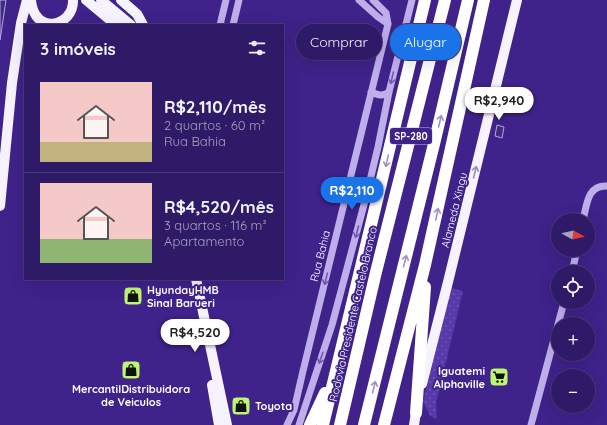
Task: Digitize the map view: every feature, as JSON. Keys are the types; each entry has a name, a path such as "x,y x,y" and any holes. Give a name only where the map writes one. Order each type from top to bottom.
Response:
{"highway":[{"name":"Rodovia Presidente Castelo Branco","path":"323,425 340,361 425,0"},
{"name":"Rodovia Presidente Castelo Branco","path":"340,425 376,272 445,0"},
{"name":"SP-280","path":"364,425 434,144 468,0"},
{"path":"384,425 425,265 484,0"},
{"path":"415,419 425,300 425,265"},
{"path":"310,425 340,361"}],"main road":[{"path":"21,0 21,23"},
{"path":"0,206 12,83 21,23 27,0"},
{"path":"30,0 34,14 38,19 49,23 55,23 70,14 73,0"},
{"path":"86,0 116,21 128,24"},
{"path":"101,0 116,21"},
{"path":"121,0 137,14 142,24"},
{"name":"Alameda Xingu","path":"415,419 517,0"},
{"path":"190,280 212,382 218,425"},
{"path":"196,280 227,425"}],"street":[{"path":"220,24 226,0"},
{"path":"233,24 239,0"},
{"path":"359,0 388,24"},
{"path":"299,425 332,325 371,176 389,92 412,0"},
{"path":"375,1 384,9 378,17"},
{"path":"224,9 236,13"},
{"name":"Rua Bahia","path":"287,425 294,410 388,24 384,9"},
{"path":"371,92 385,95 389,92"},
{"path":"585,213 589,195 599,187 607,186"},
{"path":"530,425 562,309"}],"shaded area":[{"path":"0,0 6,0 0,40"},
{"path":"497,125 504,127 502,138 495,136"},
{"path":"451,288 463,291 436,403 437,419 430,416 423,401"}],"place":[{"name":"HyundayHMB Sinal Barueri","path":"133,296"},
{"name":"MercantilDistribuidora de Veiculos","path":"131,370"},
{"name":"Iguatemi Alphaville","path":"499,377"},
{"name":"Toyota","path":"241,406"}]}
